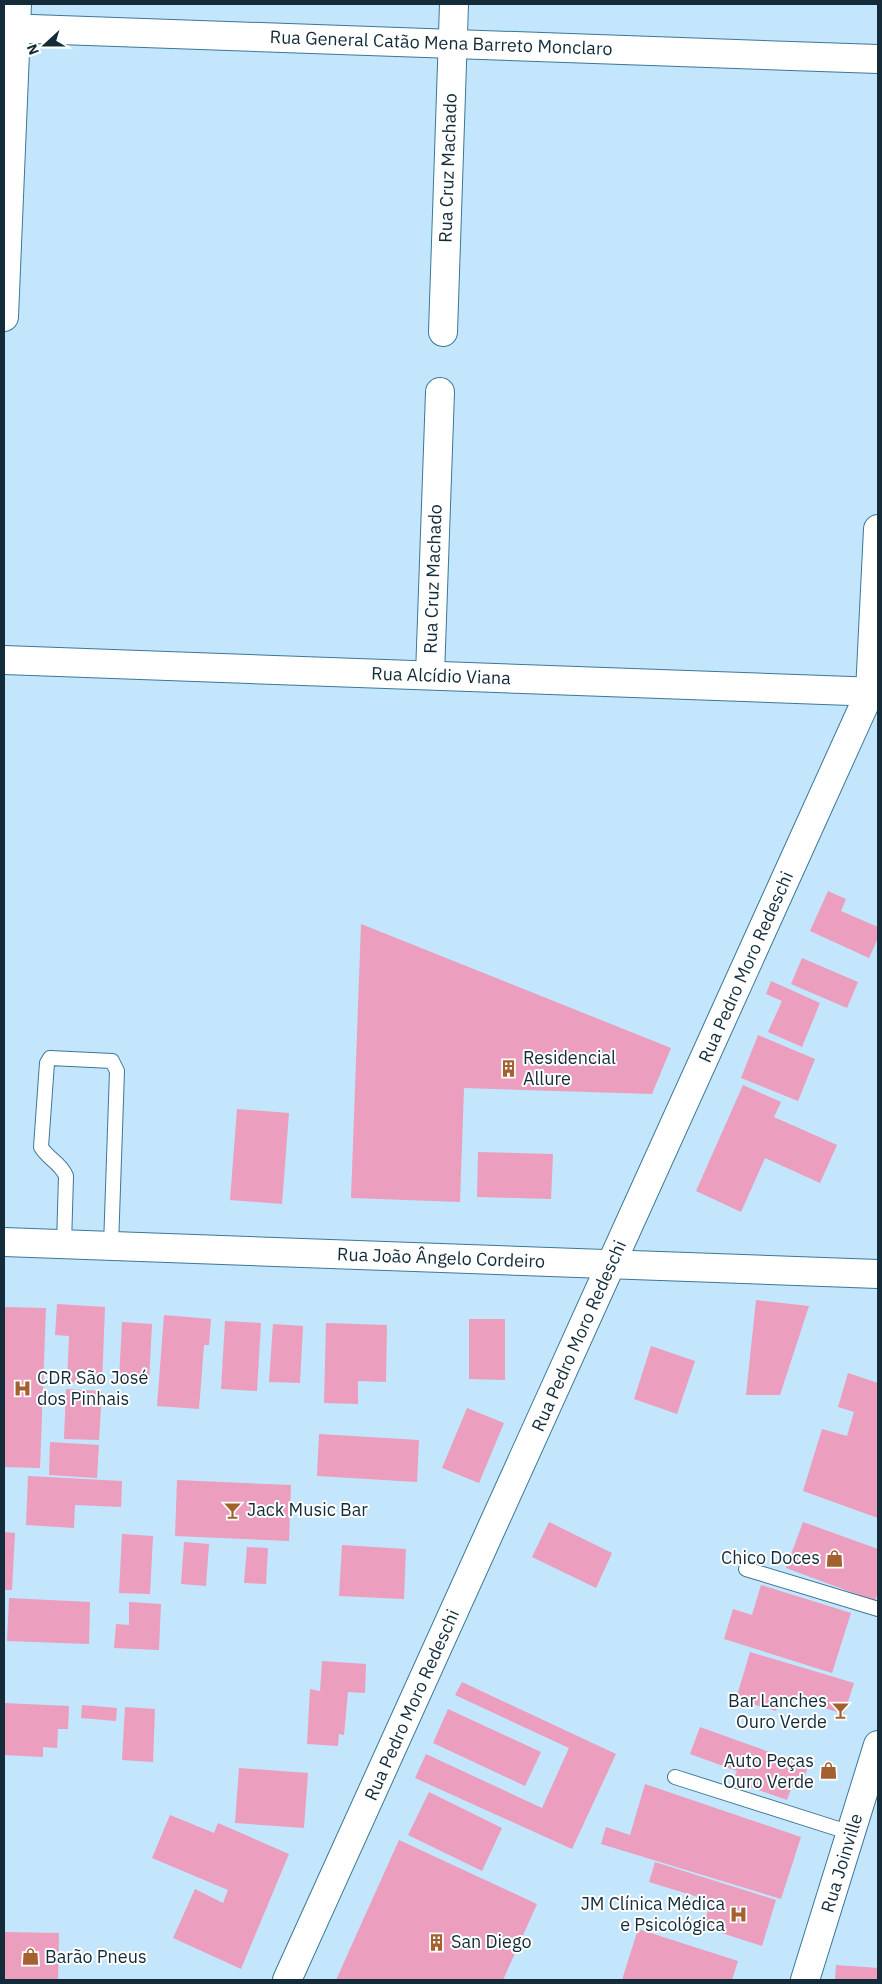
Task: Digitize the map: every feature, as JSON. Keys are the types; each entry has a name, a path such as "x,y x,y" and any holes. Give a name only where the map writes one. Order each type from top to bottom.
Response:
{"street":[{"name":"Rua Cruz Machado","path":"443,332 454,4"},
{"name":"Rua General Catão Mena Barreto Monclaro","path":"12,20 453,44 878,59"},
{"path":"4,317 12,20"},
{"name":"Rua Cruz Machado","path":"430,675 440,392"},
{"path":"874,692 878,529"},
{"name":"Rua Alcídio Viana","path":"4,660 874,692"},
{"name":"Rua Pedro Moro Redeschi","path":"287,1980 874,692"},
{"name":"Rua João Ângelo Cordeiro","path":"4,1242 878,1274"},
{"name":"Rua Joinville","path":"805,1980 878,1745"}],"lane":[{"path":"64,1244 66,1176 62,1166 46,1155 41,1146 47,1062 50,1058 112,1061 117,1071 111,1246"},
{"path":"746,1568 878,1608"},
{"path":"675,1777 851,1832"}],"building":[{"path":"828,891 846,899 841,911 878,927 878,938 869,958 810,931"},
{"name":"Residencial Allure","path":"361,924 671,1048 652,1094 464,1088 460,1202 351,1198"},
{"path":"802,958 858,982 847,1008 791,984"},
{"path":"771,981 820,1003 802,1047 768,1032 782,1001 766,994"},
{"path":"758,1035 815,1059 798,1101 741,1078"},
{"path":"743,1085 781,1102 774,1117 837,1145 820,1183 765,1158 741,1212 696,1191"},
{"path":"237,1109 289,1113 282,1204 230,1200"},
{"path":"478,1152 553,1154 551,1199 477,1197"},
{"path":"756,1300 809,1306 780,1395 746,1395"},
{"path":"57,1304 105,1307 102,1384 67,1382 69,1336 55,1335"},
{"name":"CDR São José dos Pinhais","path":"4,1307 46,1308 40,1468 4,1467"},
{"path":"164,1315 211,1319 209,1345 204,1345 199,1409 157,1406"},
{"path":"469,1319 505,1319 505,1380 469,1379"},
{"path":"225,1321 261,1323 257,1391 221,1389"},
{"path":"122,1322 152,1324 149,1382 119,1380"},
{"path":"326,1323 387,1325 386,1382 358,1381 358,1404 324,1403"},
{"path":"273,1324 303,1326 300,1383 269,1382"},
{"path":"651,1346 695,1361 677,1414 634,1399"},
{"path":"848,1373 878,1383 878,1518 803,1491 822,1429 847,1436 854,1412 838,1407"},
{"path":"66,1389 102,1391 99,1440 64,1439"},
{"path":"467,1408 504,1423 479,1483 442,1468"},
{"path":"319,1434 419,1440 417,1482 317,1476"},
{"path":"50,1442 99,1445 97,1478 49,1475"},
{"path":"28,1476 122,1481 121,1507 75,1505 74,1528 26,1525"},
{"name":"Jack Music Bar","path":"177,1480 291,1485 289,1541 175,1536"},
{"path":"549,1522 612,1553 596,1588 532,1557"},
{"name":"Chico Doces","path":"803,1522 878,1549 878,1591 875,1601 786,1568"},
{"path":"4,1532 15,1533 12,1590 4,1590"},
{"path":"122,1534 153,1536 150,1594 119,1593"},
{"path":"184,1542 209,1544 206,1586 181,1584"},
{"path":"342,1545 406,1549 404,1599 339,1596"},
{"path":"247,1547 268,1548 266,1584 244,1583"},
{"path":"761,1585 851,1613 832,1673 724,1639 733,1609 752,1615"},
{"path":"9,1598 90,1602 89,1644 7,1641"},
{"path":"129,1602 161,1604 159,1650 114,1648 116,1624 129,1625"},
{"path":"750,1652 854,1683 844,1714 781,1695 776,1711 736,1699"},
{"path":"322,1661 366,1664 365,1693 348,1692 344,1735 339,1734 338,1746 307,1744 310,1689 320,1691"},
{"path":"462,1682 616,1754 572,1849 415,1778 426,1754 542,1808 569,1748 455,1695"},
{"path":"4,1703 69,1706 68,1729 58,1729 57,1748 43,1747 43,1757 4,1755"},
{"path":"82,1705 117,1708 116,1721 81,1718"},
{"path":"125,1707 155,1709 153,1762 122,1760"},
{"path":"448,1709 541,1752 525,1786 433,1743"},
{"path":"700,1727 808,1766 801,1789 792,1786 787,1800 733,1781 737,1771 690,1754"},
{"path":"239,1768 308,1773 304,1828 235,1823"},
{"path":"645,1784 801,1837 781,1899 601,1844 606,1827 630,1835"},
{"path":"429,1792 502,1828 482,1871 408,1835"},
{"path":"170,1815 214,1833 218,1823 289,1854 241,1969 173,1938 195,1889 223,1903 228,1890 152,1858"},
{"name":"San Diego","path":"399,1840 537,1904 503,1980 336,1980"},
{"name":"JM Clínica Médica e Psicológica","path":"655,1862 776,1900 762,1946 703,1927 711,1901 649,1882"},
{"path":"638,1929 738,1961 732,1980 622,1980"},
{"name":"Barão Pneus","path":"4,1932 59,1933 58,1980 4,1980"},
{"path":"836,1965 878,1968 878,1980 835,1980"}],"place":[{"name":"Residencial Allure","path":"509,1068"},
{"name":"CDR São José dos Pinhais","path":"23,1388"},
{"name":"Jack Music Bar","path":"233,1510"},
{"name":"Chico Doces","path":"834,1558"},
{"name":"Bar Lanches Ouro Verde","path":"841,1711"},
{"name":"Auto Peças Ouro Verde","path":"828,1771"},
{"name":"JM Clínica Médica e Psicológica","path":"739,1914"},
{"name":"San Diego","path":"437,1942"},
{"name":"Barão Pneus","path":"31,1957"}]}
